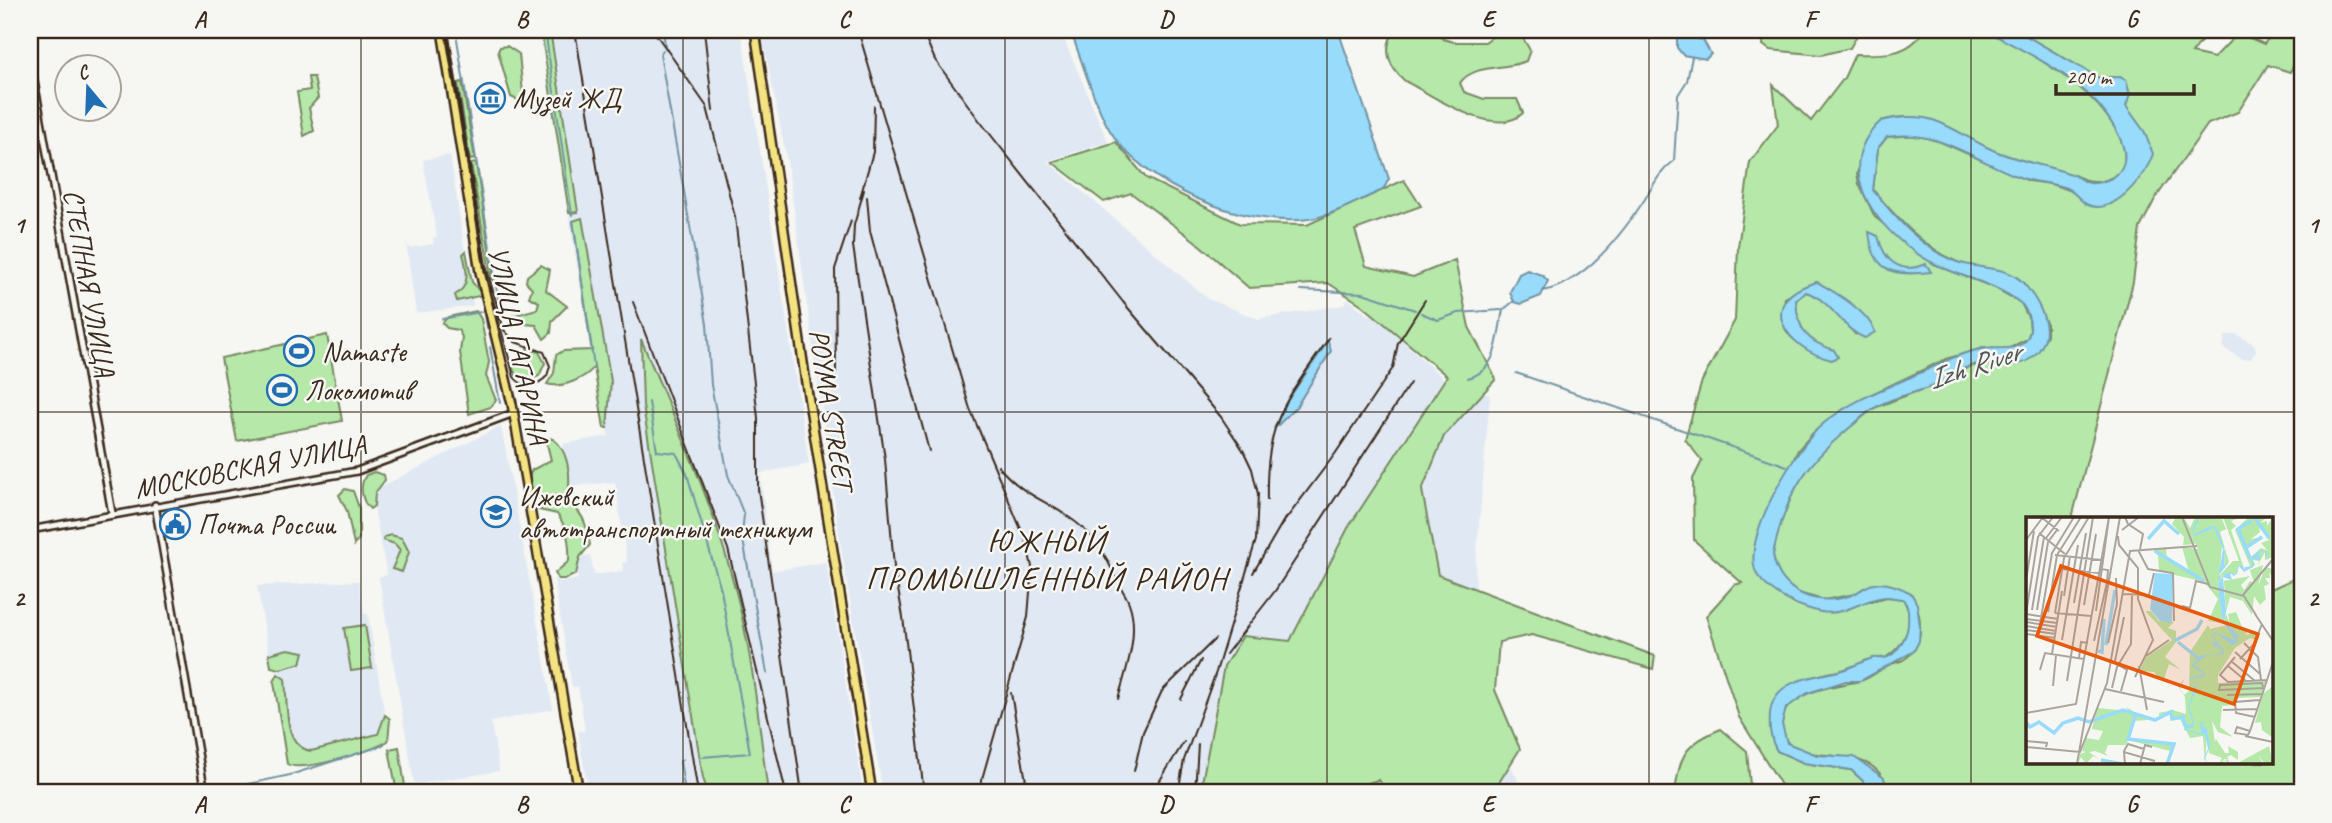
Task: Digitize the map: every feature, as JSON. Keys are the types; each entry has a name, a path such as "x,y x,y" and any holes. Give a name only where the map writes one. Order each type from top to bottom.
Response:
{"main road":[{"name":"УЛИЦА ГАГАРИНА","path":"442,30 480,272 514,413 579,793"},
{"name":"POYMA STREET","path":"755,30 806,383 872,793"}],"street":[{"name":"СТЕПНАЯ УЛИЦА","path":"30,59 112,513"},
{"name":"МОСКОВСКАЯ УЛИЦА","path":"30,530 155,505 357,471 514,413"},
{"path":"155,505 205,793"}],"shaded area":[{"path":"539,30 741,30 809,464 760,473 772,571 826,562 863,793 589,793 578,732 585,730 578,686 572,687 554,579 562,582 578,579 575,558 590,555 594,575 623,571 622,563 627,562 615,482 571,486 563,444 609,436 607,428 604,428 596,382"},
{"path":"761,30 1060,30 1108,142 1047,161 1208,299 1258,319 1343,305 1348,299 1369,316 1372,313 1446,381 1490,395 1475,572 1487,717 1524,793 883,793 842,554 787,160"},
{"path":"450,155 473,306 416,313 406,241 408,248 434,244 433,238 437,237 423,160"},
{"path":"2236,334 2255,345 2256,351 2251,359 2242,359 2223,348 2225,336"},
{"path":"501,426 553,709 491,722 499,771 417,784 414,782 379,577 387,575 371,492"},
{"path":"359,581 364,614 368,614 388,735 289,765 277,657 270,658 257,586"}],"green space":[{"path":"1976,29 1993,33 2023,49 2083,90 2099,106 2121,140 2124,164 2118,173 2106,180 2090,181 2000,153 1930,120 1899,117 1881,121 1857,173 1859,184 1875,217 1934,264 1995,288 2021,303 2029,319 2030,331 2027,339 2006,350 1983,348 1946,359 1870,395 1827,421 1798,450 1758,534 1754,551 1758,576 1794,604 1872,601 1887,597 1903,599 1909,624 1903,640 1885,658 1804,679 1780,693 1770,715 1777,751 1804,763 1851,770 1863,781 1864,792 1786,793 1739,717 1706,616 1734,585 1742,583 1694,540 1693,479 1702,461 1685,439 1702,381 1735,320 1738,247 1750,162 1778,125 1773,85 1811,121 1844,78 1855,54 1894,52 1918,39 1924,30","holes":["1817,282 1848,304 1856,335 1821,297 1806,292 1796,300 1798,318 1805,332 1816,343 1834,350 1800,343 1787,332 1783,312 1785,298"]},
{"path":"541,30 550,30 578,212 569,213"},
{"path":"1396,30 1434,30 1443,39 1454,42 1485,42 1501,30 1518,30 1530,50 1526,61 1474,72 1460,83 1464,92 1484,99 1517,99 1523,113 1511,120 1480,118 1405,81 1391,64 1389,57 1389,43"},
{"path":"1764,30 1860,30 1850,48 1821,55 1770,50 1763,45"},
{"path":"2016,30 2210,30 2192,53 2214,58 2238,33 2264,44 2275,30 2302,30 2302,50 2290,72 2268,65 2238,112 2208,124 2155,199 2140,228 2133,282 2072,517 2026,517 2026,764 2272,764 2272,589 2302,575 2302,793 1879,793 1886,785 1877,771 1865,762 1801,751 1790,745 1783,734 1782,720 1786,709 1795,700 1821,689 1864,680 1911,654 1919,638 1920,629 1915,601 1911,593 1864,588 1855,594 1824,600 1794,592 1780,577 1774,565 1773,554 1778,530 1798,480 1820,451 1874,408 1951,378 1970,366 2007,364 2037,352 2047,335 2047,324 2023,282 1955,261 1910,230 1873,190 1878,148 1887,137 1916,135 1941,142 2029,181 2051,184 2111,204 2140,178 2126,106 2130,94 2114,77 2099,78"},
{"path":"507,46 519,54 524,103 511,97 498,51 500,47"},
{"path":"308,77 314,77 318,98 309,108 314,131 304,136 297,92 310,90"},
{"path":"462,82 475,159 470,160 458,83"},
{"path":"1116,142 1146,178 1240,224 1307,225 1404,180 1421,206 1355,230 1366,266 1413,277 1455,260 1469,327 1496,379 1444,436 1422,490 1438,575 1655,656 1653,669 1532,635 1499,642 1495,690 1520,749 1498,784 1499,793 1389,793 1378,780 1335,793 1200,793 1224,666 1243,636 1290,641 1348,528 1447,376 1362,305 1328,283 1249,288 1195,241 1131,193 1104,202 1052,162"},
{"path":"476,163 494,281 491,278 471,164"},
{"path":"582,218 611,381 607,428 604,428 594,367 573,382 547,384 554,373 556,355 563,351 592,350 573,221"},
{"path":"466,251 472,282 483,295 457,301 455,295 466,282 463,254"},
{"path":"541,265 550,270 546,290 567,306 552,321 551,333 544,339 536,325 513,323 508,317 537,309 539,302 529,297 532,288 526,282 527,276"},
{"path":"476,311 481,319 489,362 486,376 496,400 491,407 469,414 460,352 462,337 458,330 447,328 442,323 448,317"},
{"name":"Локомотив","path":"327,335 342,421 237,441 221,358"},
{"path":"641,339 705,493 735,588 751,664 768,793 708,793 703,778 643,406"},
{"path":"527,348 539,352 545,363 539,376 530,380 517,377 512,367 530,364"},
{"path":"550,438 556,441 565,455 569,482 566,496 545,502 533,495 529,477 532,470 551,460 547,444"},
{"path":"374,472 384,475 385,480 375,493 374,506 370,509 363,497 362,488 366,475"},
{"path":"345,489 353,491 359,508 359,539 354,545 347,511 339,495"},
{"path":"562,502 575,508 583,518 590,545 580,557 576,574 566,579 558,579 555,573 569,561 567,536 557,514 539,510"},
{"path":"391,535 402,538 409,552 402,572 392,569 400,550 395,544 383,540"},
{"path":"365,625 372,668 351,671 344,628"},
{"path":"288,649 304,652 301,663 280,669 271,667 269,654"},
{"path":"278,674 285,679 291,732 302,747 311,751 378,734 385,715 390,719 388,741 353,755 322,763 307,766 287,764 274,682"},
{"path":"1721,729 1747,751 1750,786 1746,793 1675,793 1679,769 1686,752 1699,740"},
{"path":"399,747 406,793 397,793 389,749"}],"water":[{"path":"1070,30 1338,30 1389,179 1383,190 1337,211 1309,219 1255,217 1197,199 1170,185 1124,150 1103,117"},
{"name":"Izh River","path":"1985,30 2016,30 2099,78 2120,77 2126,80 2130,95 2126,106 2144,131 2153,154 2145,171 2123,196 2106,206 2097,207 2088,205 2066,188 2019,177 1939,141 1905,135 1887,137 1878,148 1873,190 1910,232 1945,257 2003,271 2019,279 2043,314 2046,333 2039,351 2024,362 2010,365 1973,365 1936,385 1890,400 1872,409 1818,457 1798,485 1783,516 1773,554 1776,568 1792,588 1802,594 1827,600 1841,598 1871,585 1883,583 1911,593 1917,604 1920,626 1919,641 1914,651 1860,681 1846,681 1808,693 1786,708 1782,724 1787,743 1817,755 1854,757 1884,778 1886,785 1879,793 1863,793 1863,781 1851,770 1804,763 1777,751 1770,733 1770,714 1779,693 1797,681 1893,654 1907,629 1907,606 1903,599 1887,597 1830,613 1786,600 1758,576 1753,561 1762,519 1773,495 1800,451 1813,434 1835,415 1871,394 1958,356 1981,349 2017,346 2028,338 2030,330 2026,310 2010,295 1937,265 1899,240 1882,222 1868,203 1860,183 1859,162 1865,141 1881,121 1921,117 1942,123 2000,153 2071,174 2090,183 2113,177 2120,172 2124,162 2122,142 2098,104 2053,67"},
{"path":"1686,35 1703,40 1711,54 1706,59 1683,55 1677,48 1677,36"},
{"path":"1869,232 1878,236 1884,252 1895,264 1908,268 1926,264 1931,272 1907,273 1888,269 1875,257"},
{"path":"1527,270 1542,275 1548,281 1541,296 1521,304 1514,302 1510,292 1519,274"},
{"path":"1817,282 1859,310 1875,332 1865,338 1857,334 1823,302 1806,292 1796,300 1801,326 1816,343 1834,350 1838,357 1832,360 1801,346 1783,324 1781,312 1785,300 1797,290"},
{"path":"1328,341 1331,351 1296,407 1274,429 1287,401"}],"waterway":[{"path":"545,30 572,215"},
{"path":"663,30 665,45"},
{"path":"457,39 495,279"},
{"path":"663,50 660,54 707,324 711,385 728,475 744,515 742,534 767,673"},
{"path":"1543,291 1558,286 1588,268 1614,241 1661,173 1674,161 1678,95 1687,81 1692,57"},
{"path":"573,221 594,367"},
{"path":"496,286 500,308"},
{"path":"1301,290 1363,293 1415,310"},
{"path":"1468,378 1486,368 1491,360 1503,310 1514,301"},
{"path":"1421,313 1438,320 1458,313 1501,310"},
{"path":"442,319 486,311"},
{"path":"485,312 487,328"},
{"path":"490,347 500,403"},
{"path":"1516,373 1787,466"},
{"path":"649,402 657,451 676,453 687,474 721,590 750,753 702,757"},
{"path":"207,793 290,775 384,745"},
{"path":"683,759 680,761 685,793"}],"tram line":[{"path":"445,30 485,270 514,377 526,385 535,384 547,376 550,366 544,352 515,342 504,330 486,266 448,30"}],"railway":[{"path":"575,30 698,793"},
{"path":"653,30 707,107 735,217 758,418 758,489 802,793"},
{"path":"704,30 713,111"},
{"path":"858,30 970,409 1026,541 1032,567 1028,617 978,793"},
{"path":"922,30 935,60 979,120 1123,302 1221,417 1252,469 1258,494 1256,540 1216,672 1184,760 1178,793"},
{"path":"860,198 873,152 874,106"},
{"path":"864,190 854,225 853,246 885,459 894,567 903,617 924,793"},
{"path":"867,197 870,231 929,451"},
{"path":"836,372 835,269 851,221"},
{"path":"1280,527 1335,454 1393,368 1398,343 1425,300"},
{"path":"633,302 728,549 786,793"},
{"path":"1267,500 1267,473 1274,430 1290,396 1329,338"},
{"path":"1226,654 1275,591 1410,383"},
{"path":"998,466 1023,489 1084,529 1107,560 1129,603 1133,627 1131,651 1118,699"},
{"path":"1253,573 1285,518"},
{"path":"1134,771 1143,732 1162,691 1215,639"},
{"path":"1181,699 1201,660"},
{"path":"1011,693 1028,793"},
{"path":"1152,793 1184,742"},
{"path":"1195,793 1198,744"}],"place":[{"name":"Музей ЖД","path":"490,98"},
{"name":"Namaste","path":"299,351"},
{"name":"Локомотив","path":"282,390"},
{"name":"Ижевский автотранспортный техникум","path":"496,512"},
{"name":"Почта России","path":"175,524"}],"district":[{"name":"ЮЖНЫЙ ПРОМЫШЛЕННЫЙ РАЙОН","path":"1047,560"}]}
